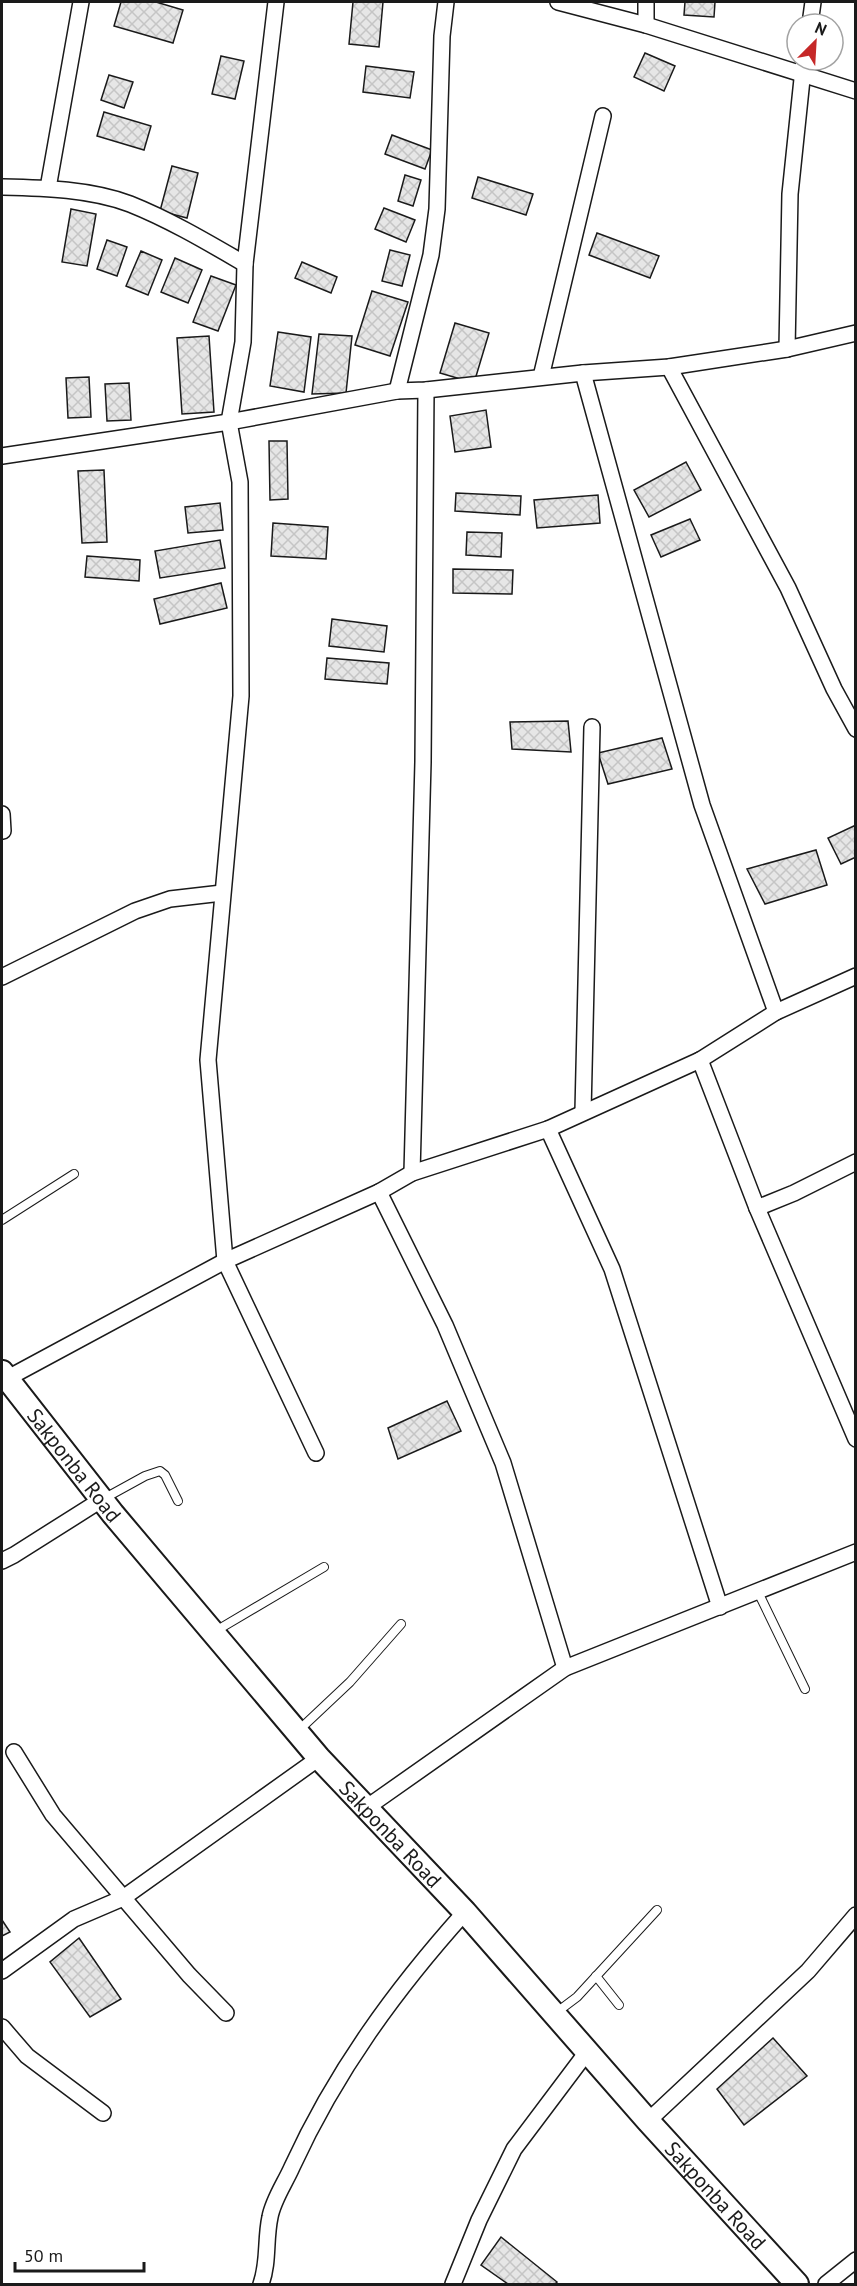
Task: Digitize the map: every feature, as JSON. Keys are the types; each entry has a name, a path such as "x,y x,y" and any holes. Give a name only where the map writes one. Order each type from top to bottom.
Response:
{"main road":[{"name":"Sakponba Road","path":"4,1376 101,1500 319,1758 465,1912 586,2052 796,2284"}],"street":[{"path":"48,188 81,2"},
{"path":"276,2 244,264 243,342 230,422 240,482 241,696 208,1060 225,1261 316,1453"},
{"path":"397,391 431,255 437,209 442,36 446,2"},
{"path":"558,2 785,63"},
{"path":"646,2 646,25"},
{"path":"787,349 790,194 803,72"},
{"path":"812,72 855,91"},
{"path":"541,377 603,116"},
{"path":"2,187 48,188 100,196 128,204 193,233 244,264"},
{"path":"2,456 230,422 397,391 669,367 787,349 855,333"},
{"path":"669,367 788,588 834,689 855,729"},
{"path":"583,373 702,805 776,1012"},
{"path":"412,1173 423,762 426,390"},
{"path":"583,1113 592,727"},
{"path":"2,814 3,831"},
{"path":"2,976 135,911 170,899 222,893"},
{"path":"4,1376 225,1261 379,1192 412,1173 548,1128 583,1113 700,1060 776,1012 855,976"},
{"path":"700,1060 757,1208 855,1439"},
{"path":"548,1128 612,1269 720,1607"},
{"path":"757,1208 794,1193 855,1162"},
{"path":"379,1192 445,1325 503,1463 565,1668"},
{"path":"2,1561 14,1556 101,1500"},
{"path":"366,1808 565,1668 855,1552"},
{"path":"14,1752 53,1815 189,1975 226,2013"},
{"path":"2,1971 74,1919 123,1898 319,1758"},
{"path":"261,2284 266,2270 270,2216 305,2139 338,2078 361,2041 421,1961 465,1912"},
{"path":"648,2121 808,1971 855,1915"},
{"path":"2,2027 27,2056 103,2113"},
{"path":"453,2284 479,2220 514,2149 586,2052"},
{"path":"826,2284 855,2260"}],"lane":[{"path":"2,1220 74,1174"},
{"path":"101,1500 145,1476 160,1471 165,1475 178,1501"},
{"path":"213,1633 324,1567"},
{"path":"758,1592 805,1689"},
{"path":"297,1732 350,1682 400,1624"},
{"path":"554,2014 577,1996 657,1910"},
{"path":"596,1976 618,2005"}],"building":[{"path":"121,2 156,2 183,10 173,43 114,26"},
{"path":"353,2 383,2 379,47 349,44"},
{"path":"685,2 715,2 714,17 684,15"},
{"path":"645,53 675,66 664,91 634,77"},
{"path":"221,56 244,61 235,99 212,94"},
{"path":"366,66 414,72 410,98 363,92"},
{"path":"109,75 133,82 124,108 101,100"},
{"path":"104,112 151,126 144,150 97,136"},
{"path":"392,135 432,150 425,169 385,154"},
{"path":"172,166 198,173 187,218 160,211"},
{"path":"405,175 421,180 413,206 398,201"},
{"path":"478,177 533,194 526,215 472,198"},
{"path":"384,208 415,220 406,242 375,229"},
{"path":"71,209 96,214 87,266 62,262"},
{"path":"597,233 659,256 650,278 589,255"},
{"path":"107,240 127,247 117,276 97,269"},
{"path":"390,250 410,255 402,286 382,281"},
{"path":"141,251 162,260 148,295 126,286"},
{"path":"175,258 202,270 188,303 161,292"},
{"path":"302,262 337,277 331,293 295,278"},
{"path":"211,276 236,285 218,331 193,322"},
{"path":"372,291 408,302 390,356 355,345"},
{"path":"455,323 489,333 474,383 440,373"},
{"path":"278,332 311,337 304,392 270,386"},
{"path":"319,334 352,336 346,393 312,394"},
{"path":"209,336 214,412 182,414 177,338"},
{"path":"89,377 91,417 68,418 66,378"},
{"path":"129,383 131,420 107,421 105,384"},
{"path":"486,410 491,447 455,452 450,416"},
{"path":"269,441 287,441 288,499 270,500"},
{"path":"686,462 701,490 649,517 634,490"},
{"path":"104,470 107,542 82,543 78,471"},
{"path":"456,493 521,496 520,515 455,511"},
{"path":"598,495 600,523 537,528 534,500"},
{"path":"220,503 223,530 188,533 185,507"},
{"path":"690,519 700,540 661,557 651,535"},
{"path":"273,523 328,527 326,559 271,556"},
{"path":"467,532 502,533 501,557 466,555"},
{"path":"220,540 225,568 160,578 155,551"},
{"path":"87,556 140,560 139,581 85,577"},
{"path":"453,569 513,570 512,594 453,593"},
{"path":"221,583 227,608 160,624 154,599"},
{"path":"332,619 387,626 384,652 329,646"},
{"path":"327,658 389,663 387,684 325,679"},
{"path":"568,721 571,752 512,749 510,722"},
{"path":"662,738 672,769 608,784 598,753"},
{"path":"856,825 856,857 841,864 828,838"},
{"path":"816,850 827,885 765,904 747,869"},
{"path":"447,1401 461,1431 398,1459 388,1428"},
{"path":"2,1920 10,1932 2,1936"},
{"path":"79,1938 121,1999 90,2017 50,1962"},
{"path":"773,2038 807,2076 744,2125 717,2089"},
{"path":"501,2237 557,2282 555,2284 508,2284 481,2265"}]}
